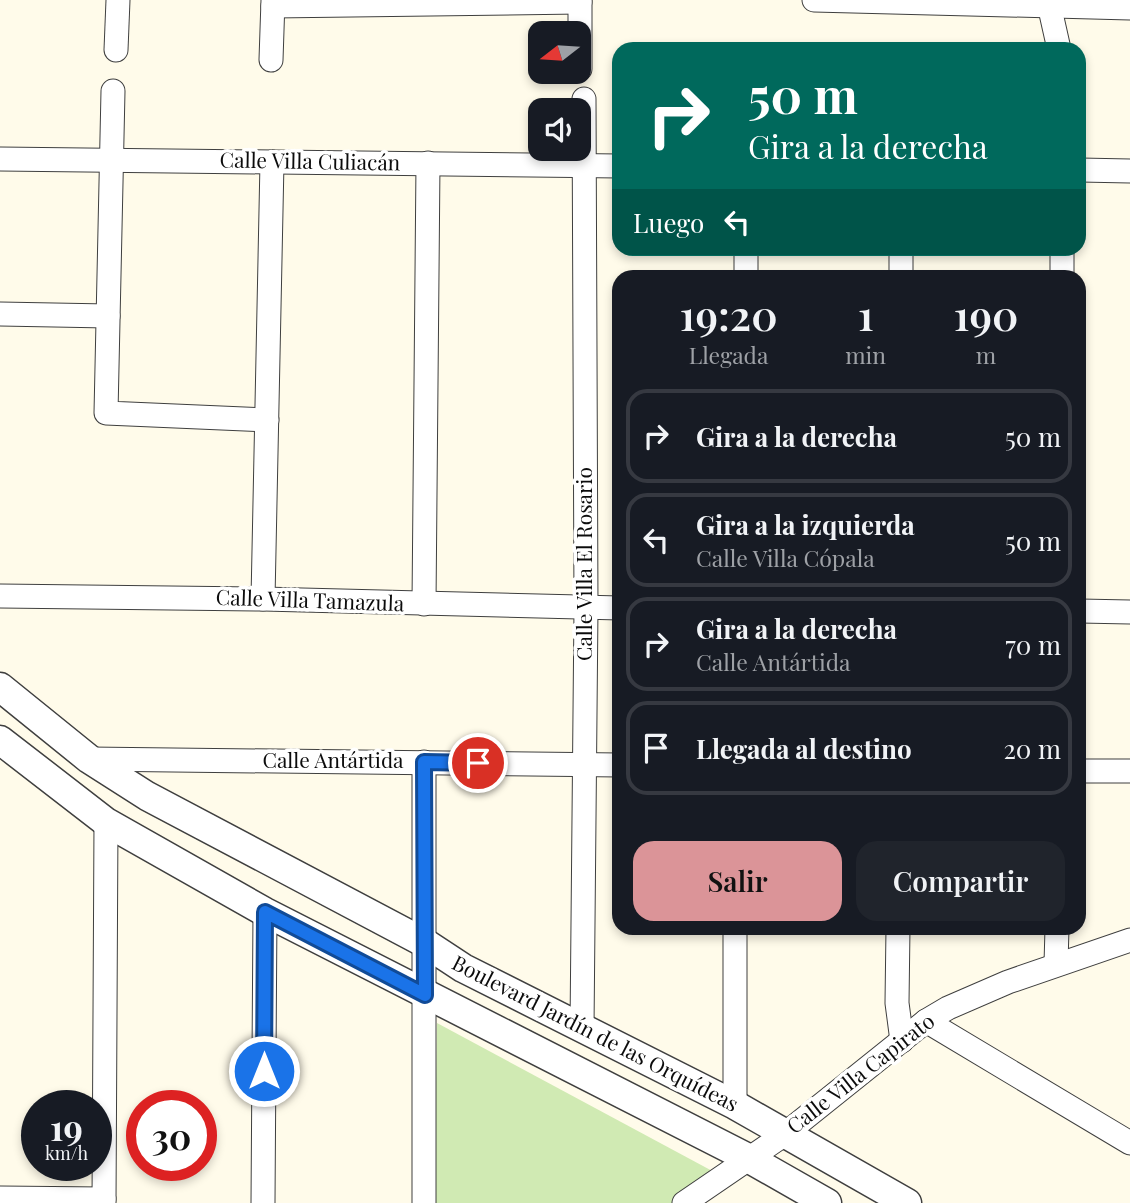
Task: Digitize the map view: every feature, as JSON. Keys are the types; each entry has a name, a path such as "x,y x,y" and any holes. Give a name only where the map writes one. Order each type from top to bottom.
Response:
{"street":[{"path":"116,50 118,0"},
{"path":"814,0 1049,3 1130,8"},
{"path":"271,60 273,3 580,1 580,21"},
{"path":"1049,3 1057,42"},
{"path":"113,92 106,413 267,420"},
{"name":"Calle Villa Culiacán","path":"0,159 612,166"},
{"name":"Calle Villa El Rosario","path":"582,1028 586,608 584,161"},
{"path":"263,599 272,162"},
{"path":"424,604 428,163"},
{"path":"1086,170 1130,171"},
{"path":"0,314 108,316"},
{"name":"Calle Villa Tamazula","path":"0,596 263,599 612,608"},
{"path":"1086,611 1130,612"},
{"name":"Boulevard Jardín de las Orquídeas","path":"0,687 89,760 146,796 425,943 463,968 735,1105 907,1203"},
{"name":"Boulevard Jardín de las Orquídeas","path":"0,740 106,822 265,912 748,1158 827,1203"},
{"name":"Calle Antártida","path":"89,760 612,765"},
{"path":"424,762 424,1203"},
{"path":"1086,771 1130,771"},
{"path":"0,1198 104,1201 106,822"},
{"path":"263,1203 265,912"},
{"path":"735,935 735,1105"},
{"path":"898,935 897,1003 902,1041"},
{"path":"1056,935 1056,964"},
{"name":"Calle Villa Capirato","path":"684,1203 785,1133 926,1021 948,1007 1056,964 1128,942"},
{"path":"926,1021 1130,1143"}],"green space":[{"path":"437,1023 716,1173 674,1203 434,1203"}],"route":[{"path":"264,1071 265,912 425,995 424,762 478,763"}]}
